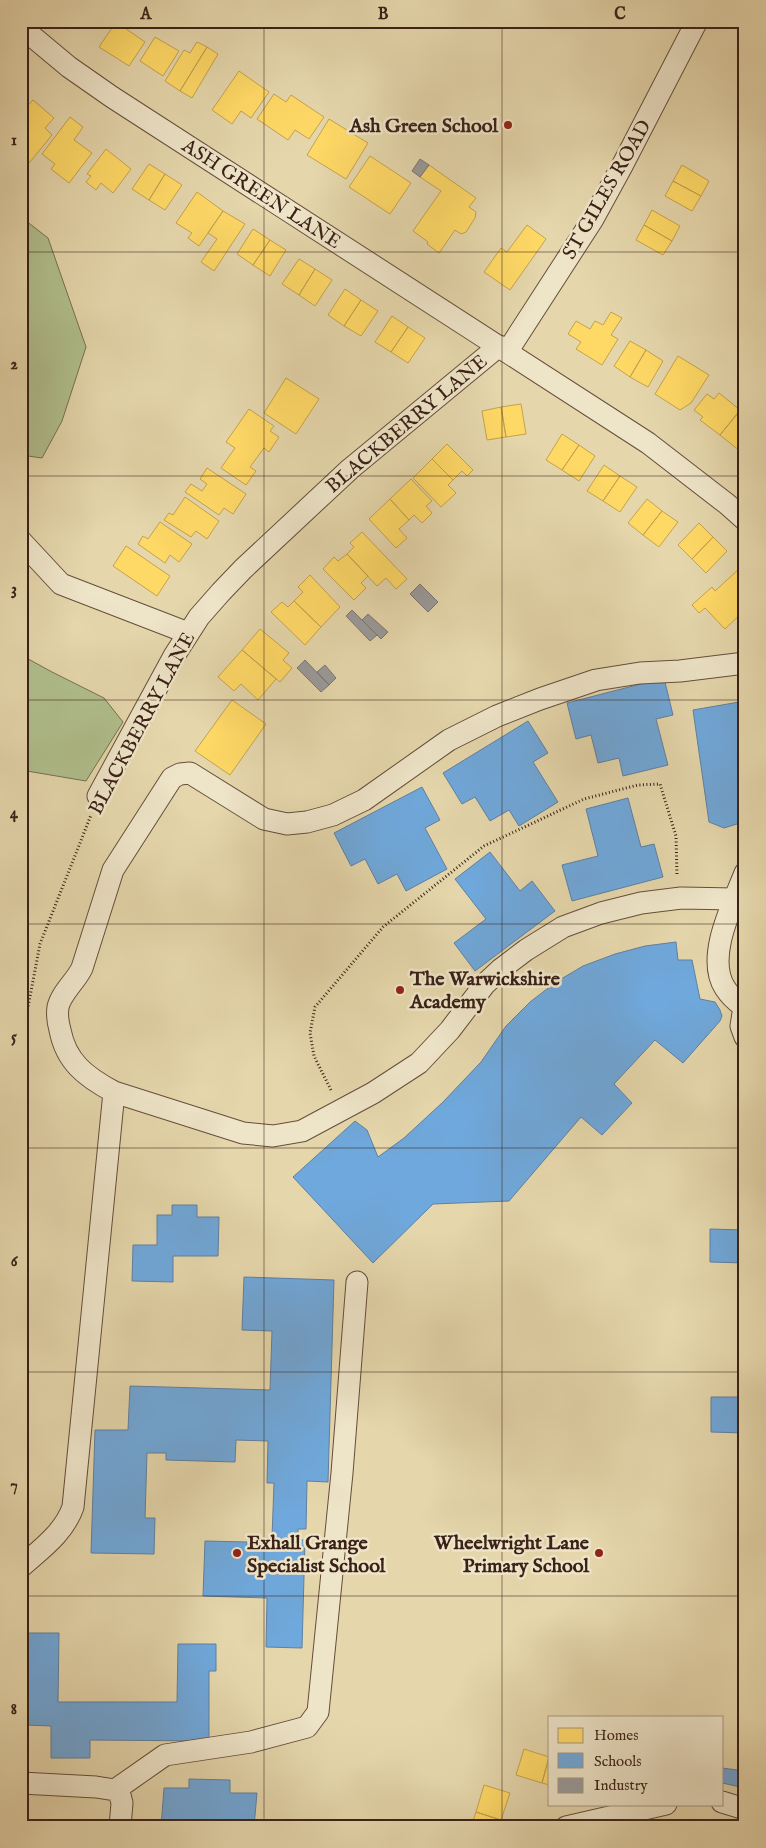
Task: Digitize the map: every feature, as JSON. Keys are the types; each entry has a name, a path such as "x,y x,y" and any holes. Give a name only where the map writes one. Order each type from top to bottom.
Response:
{"street":[{"name":"ST GILES ROAD","path":"503,349 593,219 696,21"},
{"name":"ASH GREEN LANE","path":"21,28 69,67 112,97 648,443 745,520"},
{"name":"BLACKBERRY LANE","path":"98,796 188,633 242,569 399,426 503,349"},
{"path":"21,541 61,584 188,633"},
{"path":"735,899 681,898 641,903 601,913 562,928 526,950 485,984 450,1030 420,1063 342,1111 302,1131 273,1136 243,1133 114,1092 94,1081 67,1055 58,1023 58,1007 63,995 76,980 82,968 113,870 172,778 180,774 190,773 264,819 287,824 307,822 333,815 364,800 450,740 497,716 540,698 596,680 640,673 680,671 745,663"},
{"path":"745,873 723,933 717,962 719,975 725,988 744,1007 742,1026 745,1037"},
{"path":"21,1567 58,1533 70,1517 73,1507 114,1092"},
{"path":"115,1790 165,1754 251,1742 307,1727 318,1712 342,1473 357,1282"},
{"path":"21,1783 96,1787 115,1790 120,1795 122,1803 120,1827"},
{"path":"724,1803 745,1809"},
{"path":"566,1827 657,1806"}],"path":[{"path":"342,1111 314,1056 310,1033 314,1007 383,927 484,846 584,800 638,784 660,784 676,836 678,882 681,898"},
{"name":"BLACKBERRY LANE","path":"21,1044 40,944 98,796"}],"green space":[{"path":"21,217 48,238 86,347 62,421 42,458 21,455"},
{"path":"21,655 104,698 123,722 86,781 21,770"}],"building: Homes":[{"path":"116,22 145,42 129,66 99,47"},
{"path":"155,37 179,51 163,76 140,61"},
{"path":"197,42 207,47 180,91 165,81 184,50 190,53"},
{"path":"207,47 218,54 192,98 180,91"},
{"path":"239,71 269,92 251,118 241,111 232,124 212,110"},
{"path":"274,94 286,102 291,95 324,117 309,139 295,130 288,140 257,119"},
{"path":"33,100 54,118 45,128 52,135 30,162 25,163 21,160 21,150 25,146 21,142 21,113"},
{"path":"70,117 83,127 74,140 92,153 69,183 51,169 55,164 42,154"},
{"path":"329,119 368,143 346,179 307,155"},
{"path":"106,149 131,169 113,193 101,183 96,190 86,182 91,176 87,174"},
{"path":"370,156 411,183 390,214 349,187"},
{"path":"149,164 165,174 149,200 132,189"},
{"path":"429,165 476,198 469,207 476,212 475,218 466,232 461,234 455,230 439,253 413,231 441,191 420,177"},
{"path":"682,165 709,181 701,196 673,181"},
{"path":"165,174 182,185 165,210 149,200"},
{"path":"673,181 701,196 692,211 665,196"},
{"path":"197,192 223,211 199,246 188,238 192,233 176,223"},
{"path":"652,210 680,226 672,241 644,225"},
{"path":"223,211 245,224 214,271 201,262 217,239 208,233"},
{"path":"527,225 546,239 510,290 484,272 501,248 507,252"},
{"path":"644,225 672,241 663,255 636,240"},
{"path":"253,229 270,240 253,265 237,254"},
{"path":"270,240 286,250 270,276 253,265"},
{"path":"299,259 315,269 299,295 282,284"},
{"path":"315,269 332,280 315,306 299,295"},
{"path":"345,289 361,300 344,326 328,315"},
{"path":"361,300 378,311 361,336 344,326"},
{"path":"611,312 622,318 611,335 618,339 602,365 576,349 581,342 568,334 576,321 590,329 595,321 603,325"},
{"path":"392,316 408,327 391,352 375,342"},
{"path":"408,327 425,338 408,363 391,352"},
{"path":"630,341 646,350 630,377 614,366"},
{"path":"646,350 663,361 648,387 630,377"},
{"path":"678,356 709,375 691,403 680,410 655,394"},
{"path":"286,378 319,399 296,434 264,413"},
{"path":"719,393 740,410 720,435 700,420 703,417 694,410 707,394 714,399"},
{"path":"521,404 526,434 506,437 501,407"},
{"path":"501,407 506,437 487,440 482,411"},
{"path":"249,409 274,426 270,431 279,437 269,452 264,448 250,467 256,471 246,485 221,468 235,448 226,442"},
{"path":"739,412 745,417 745,455 720,435"},
{"path":"562,434 579,445 562,470 546,460"},
{"path":"447,444 473,470 467,476 462,471 453,480 432,459"},
{"path":"579,445 595,456 579,481 562,470"},
{"path":"432,459 453,480 448,485 456,493 441,507 413,478"},
{"path":"604,465 620,476 603,501 587,491"},
{"path":"207,468 246,494 233,514 224,508 219,515 185,492 191,484 202,491 207,484 200,479"},
{"path":"620,476 637,487 620,512 603,501"},
{"path":"411,479 432,501 426,506 432,513 422,523 414,515 409,520 390,499"},
{"path":"185,497 219,521 207,539 196,531 191,537 164,520 169,513 173,515"},
{"path":"390,499 409,520 399,529 407,538 396,548 369,519"},
{"path":"647,499 662,511 643,535 628,523"},
{"path":"662,511 678,522 659,547 643,535"},
{"path":"160,522 192,544 179,562 170,555 165,563 138,544 143,536 148,539"},
{"path":"699,523 713,537 692,559 678,545"},
{"path":"362,532 407,579 396,589 386,578 377,586 347,554 354,547 350,543"},
{"path":"713,537 727,551 706,573 692,559"},
{"path":"126,546 170,576 157,596 113,566"},
{"path":"347,554 368,576 361,583 366,588 354,600 323,569 334,557 338,561"},
{"path":"740,568 745,573 745,610 725,629 705,608 699,613 692,605 712,587 715,591"},
{"path":"310,575 340,607 321,627 294,601 303,592 298,587"},
{"path":"294,601 321,627 305,645 271,612 282,602 288,607"},
{"path":"260,629 289,653 283,660 292,668 280,682 242,650"},
{"path":"242,650 276,679 258,700 241,684 234,691 218,677"},
{"path":"232,700 266,724 230,775 195,751"},
{"path":"524,1749 548,1757 542,1783 516,1775"},
{"path":"548,1761 548,1784 542,1783"},
{"path":"484,1785 510,1793 501,1820 476,1812"},
{"path":"476,1812 501,1820 499,1827 471,1827"}],"building: Schools":[{"path":"664,678 673,715 656,719 668,765 623,776 619,758 598,763 591,735 576,739 567,703"},
{"path":"745,701 745,804 737,824 724,828 709,822 693,710"},
{"path":"528,721 548,753 533,762 558,802 519,826 509,810 490,821 475,797 462,804 443,773"},
{"path":"422,787 440,820 425,828 447,869 406,891 397,874 378,884 365,859 351,866 334,833"},
{"path":"628,798 641,847 654,844 663,877 572,901 562,865 598,856 586,809"},
{"path":"490,852 520,891 532,881 555,911 475,971 454,943 486,919 455,879"},
{"path":"676,942 678,960 692,960 700,999 715,1002 722,1016 720,1021 683,1063 655,1040 614,1084 632,1103 602,1135 581,1117 509,1201 433,1204 373,1263 293,1177 355,1121 367,1130 378,1157 404,1138 443,1102 481,1062 506,1026 530,1002 556,982 583,966 615,954 645,946"},
{"path":"172,1205 197,1205 197,1217 219,1217 218,1256 173,1256 173,1282 132,1281 133,1245 157,1245 157,1215 172,1215"},
{"path":"710,1229 745,1230 745,1263 710,1262"},
{"path":"244,1277 334,1280 328,1482 307,1481 306,1529 298,1529 298,1540 305,1540 302,1648 266,1647 267,1598 203,1596 205,1541 247,1542 247,1550 263,1550 263,1538 272,1538 274,1483 267,1483 268,1441 236,1440 235,1462 166,1460 166,1453 147,1453 145,1518 155,1518 154,1554 91,1553 95,1430 128,1430 130,1386 270,1390 272,1331 242,1330"},
{"path":"711,1397 745,1397 745,1433 711,1432"},
{"path":"21,1633 59,1633 58,1702 177,1702 178,1644 216,1644 216,1671 209,1671 209,1741 90,1740 90,1758 51,1758 51,1726 24,1725 23,1750 21,1750"},
{"path":"724,1768 745,1771 745,1788 724,1783"},
{"path":"189,1779 230,1780 230,1793 257,1793 254,1827 161,1827 164,1788 189,1788"},
{"path":"350,1823 391,1826 349,1827"}],"building: Industry":[{"path":"420,159 429,165 420,177 412,171"},
{"path":"420,584 438,602 428,612 410,594"},
{"path":"352,610 377,635 370,641 346,616"},
{"path":"368,614 388,632 381,639 362,620"},
{"path":"305,660 329,685 321,692 297,668"},
{"path":"325,665 336,678 329,685 317,672"}],"place":[{"name":"Ash Green School","path":"508,125"},
{"name":"The Warwickshire Academy","path":"400,990"},
{"name":"Exhall Grange Specialist School","path":"237,1553"},
{"name":"Wheelwright Lane Primary School","path":"599,1553"}]}
